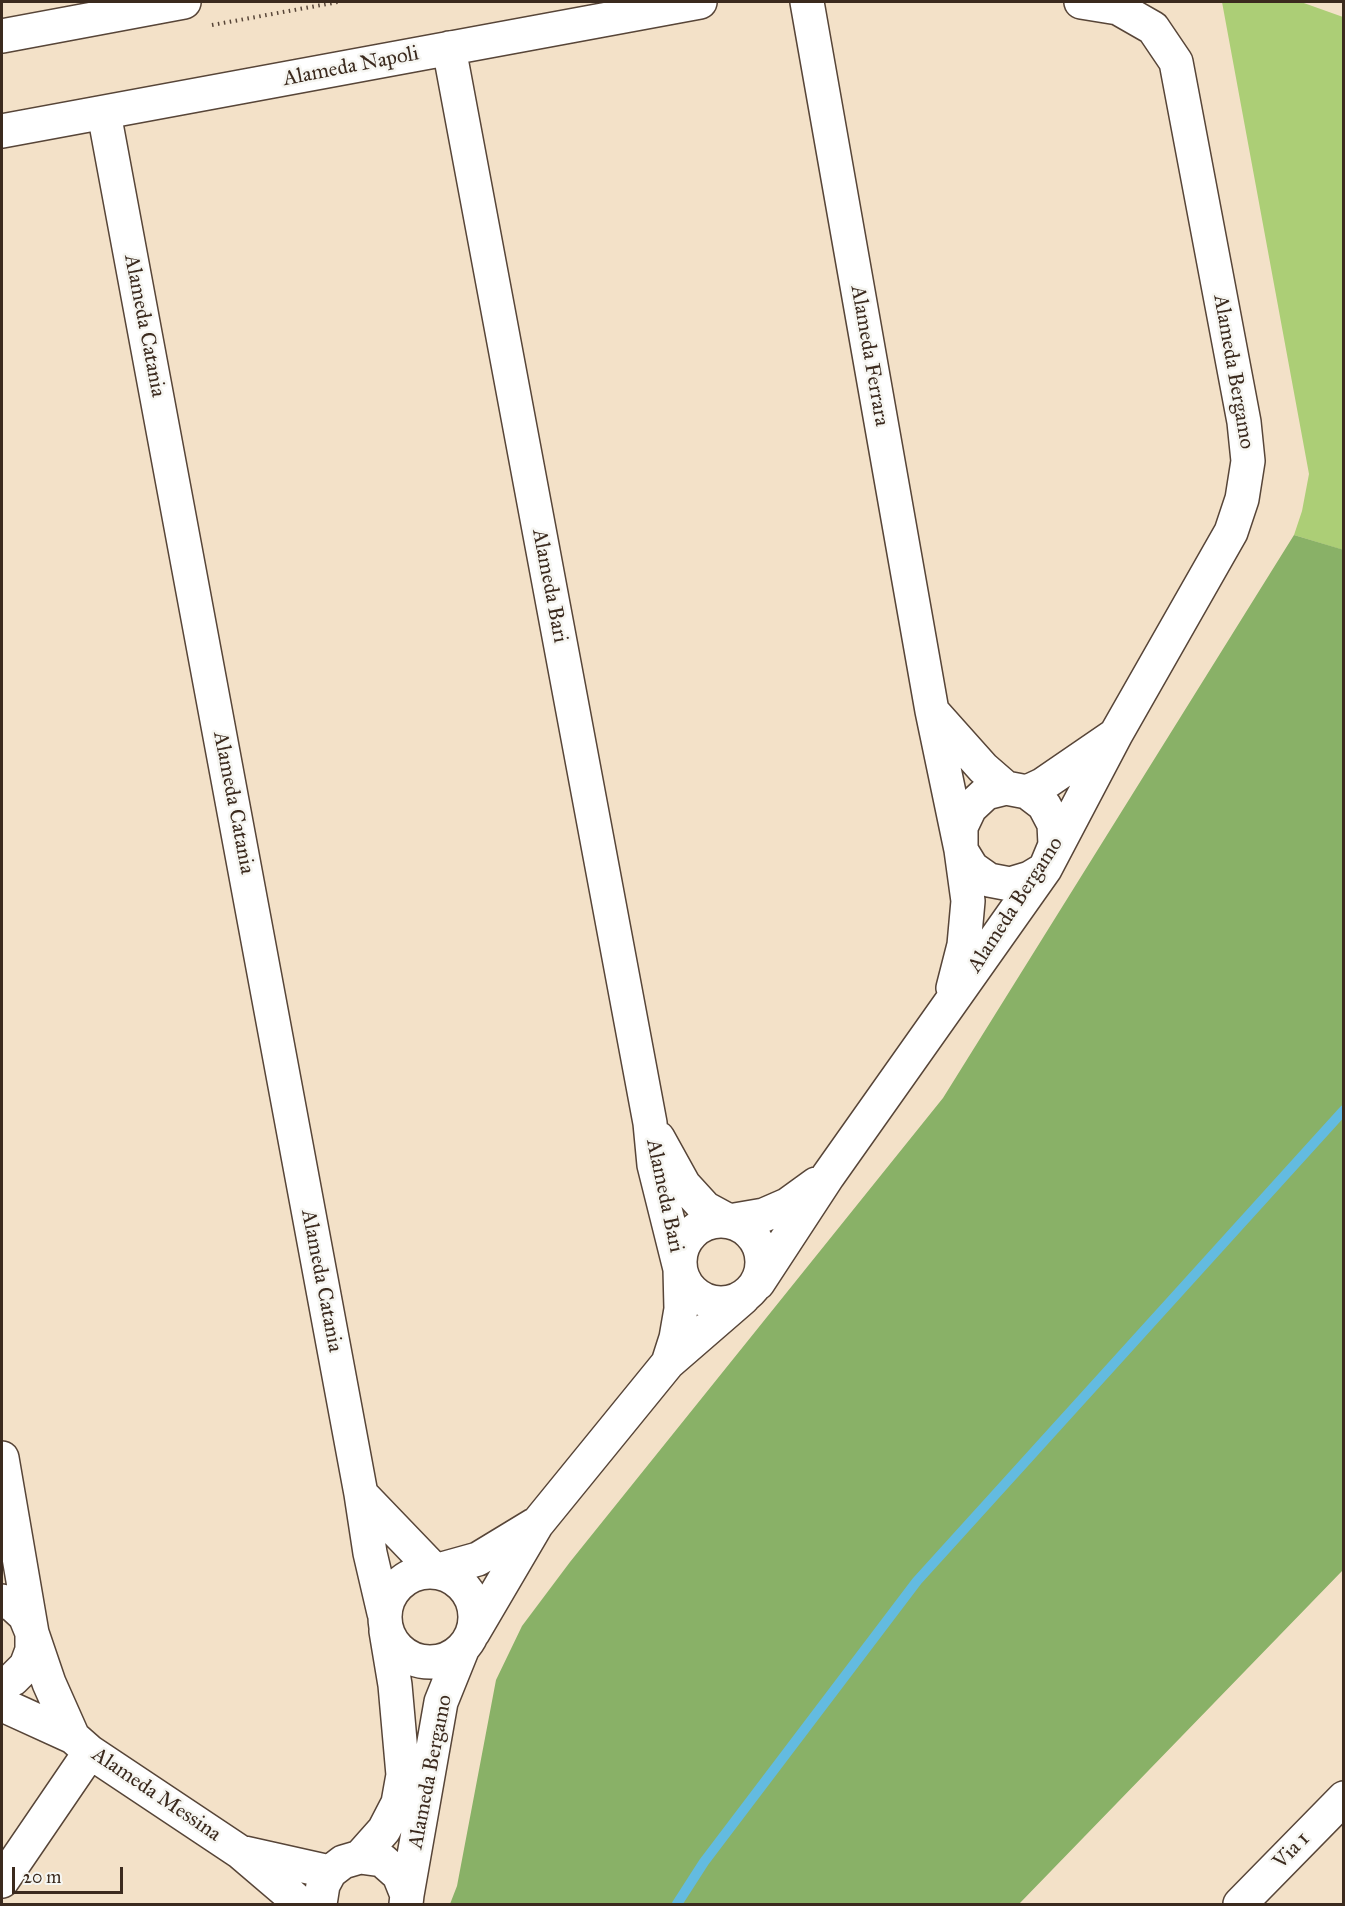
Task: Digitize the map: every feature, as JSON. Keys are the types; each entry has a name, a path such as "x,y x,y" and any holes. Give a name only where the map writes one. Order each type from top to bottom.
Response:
{"street":[{"path":"2,36 184,2"},
{"name":"Alameda Napoli","path":"2,131 700,2"},
{"name":"Alameda Ferrara","path":"807,2 932,711 961,850"},
{"name":"Alameda Bergamo","path":"407,1900 441,1702 467,1642 537,1524 668,1363 750,1290 1045,869 1116,734 1231,532 1242,499 1248,461 1244,422 1176,62 1153,28 1118,8 1081,2"},
{"name":"Alameda Bari","path":"449,48 650,1123 659,1192 680,1269"},
{"name":"Alameda Catania","path":"104,113 361,1494 370,1553 385,1622"},
{"path":"932,711 983,768 1044,805 1054,824 1055,845 1045,869 1030,878 1010,884 989,880 972,868 961,850 961,827 970,808 986,793 1017,790"},
{"name":"Alameda Bergamo","path":"1017,790 1042,785 1116,734"},
{"name":"Alameda Bergamo","path":"946,1010 964,945 968,901 961,850"},
{"name":"Alameda Bari","path":"650,1123 684,1185 705,1208 729,1221"},
{"name":"Alameda Bergamo","path":"729,1221 764,1215 787,1205 828,1176"},
{"path":"715,1221 729,1221 743,1227 754,1237 761,1250 763,1264 750,1290 723,1304 702,1300 686,1286 680,1269 681,1252 689,1236 700,1226 715,1221"},
{"name":"Alameda Bergamo","path":"668,1363 676,1338 681,1309 680,1269"},
{"path":"2,1458 4,1505 32,1633 32,1650 26,1666 14,1679 2,1684"},
{"path":"361,1494 435,1571"},
{"name":"Alameda Bergamo","path":"435,1571 478,1559 537,1524"},
{"path":"435,1571 448,1575 463,1584 472,1599 476,1616 467,1642 444,1661 425,1663 408,1658 394,1647 385,1622 390,1594 403,1579 422,1572 435,1571"},
{"path":"2,1601 12,1604 25,1616 32,1633"},
{"name":"Alameda Bergamo","path":"360,1857 389,1821 398,1803 403,1775 385,1622"},
{"name":"Alameda Messina","path":"32,1633 49,1683 81,1745"},
{"name":"Alameda Messina","path":"2,1703 81,1745 240,1852 301,1905"},
{"path":"2,1881 81,1745"},
{"name":"Via 1","path":"1240,1905 1344,1798"},
{"name":"Alameda Messina","path":"240,1852 330,1872"},
{"path":"320,1905 323,1885 330,1872 344,1862 360,1857 382,1860 399,1875 407,1900"}],"green space":[{"path":"1222,2 1301,2 1343,17 1343,550 1294,535 1302,511 1309,474"},
{"path":"1294,535 1344,550 1343,1570 1019,1904 450,1904 457,1886 496,1680 522,1626 570,1562 943,1098"}],"waterway":[{"path":"677,1904 704,1862 917,1581 1344,1110"}]}
